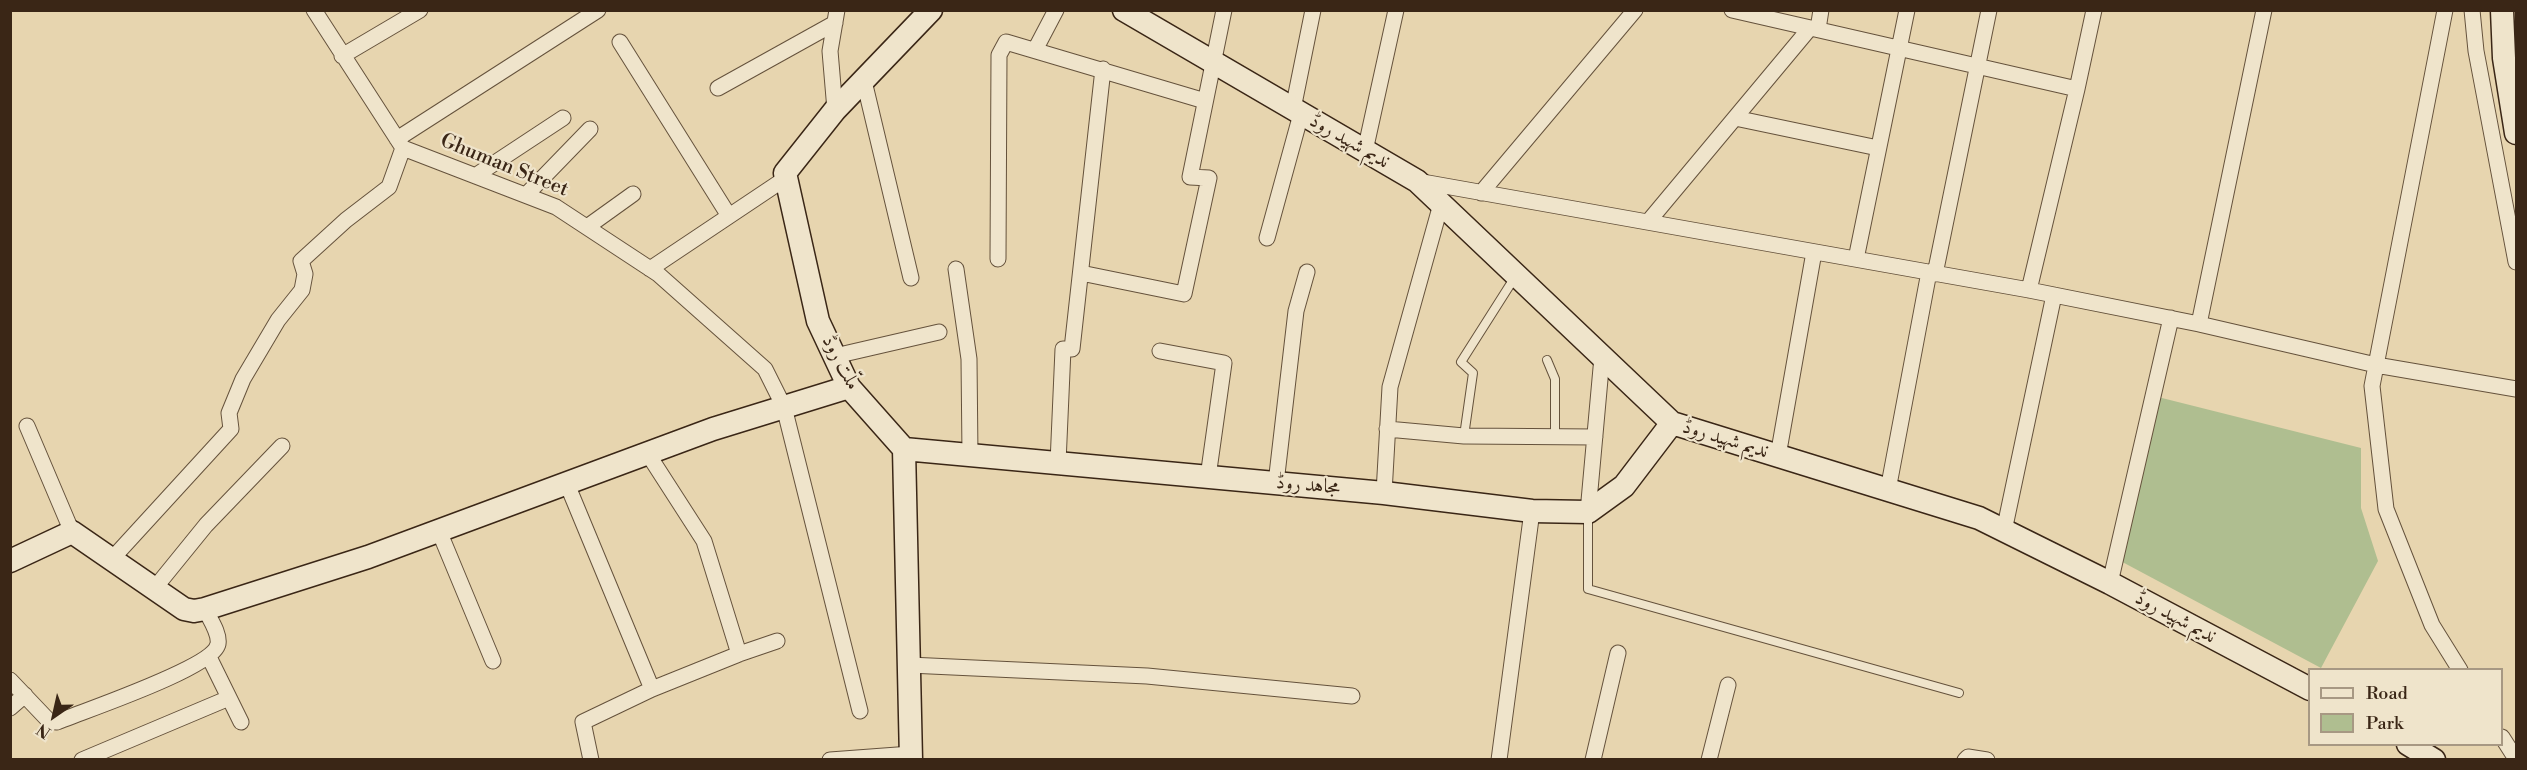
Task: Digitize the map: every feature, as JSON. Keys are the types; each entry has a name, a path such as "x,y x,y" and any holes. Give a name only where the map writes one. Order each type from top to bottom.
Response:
{"street":[{"path":"314,10 400,144"},
{"path":"342,56 420,10"},
{"path":"111,560 231,429 229,413 243,379 278,320 302,290 305,274 302,261 346,220 389,187 400,144 598,10"},
{"path":"650,269 786,177 785,173 836,110 931,10"},
{"path":"1035,50 1056,10"},
{"path":"1081,273 1184,294 1209,178 1190,177 1224,10"},
{"path":"1266,238 1297,111 1313,10"},
{"path":"1365,151 1396,10"},
{"path":"1481,193 1635,10"},
{"path":"1648,222 1814,28 1821,10"},
{"path":"1856,259 1906,10"},
{"path":"1888,490 1989,10"},
{"path":"2029,290 2094,10"},
{"path":"2199,324 2264,10"},
{"path":"2445,10 2372,386 2386,509 2432,624 2459,668"},
{"path":"2472,10 2476,51 2517,262"},
{"path":"2502,10 2504,58 2517,133"},
{"path":"1738,11 2077,89"},
{"name":"ندیم شہید روڈ","path":"1135,14 1212,62 1417,181 1672,423 1979,518 2110,583 2308,688"},
{"path":"836,16 830,51 836,110"},
{"path":"718,88 836,16"},
{"path":"620,42 729,216"},
{"path":"998,259 999,55 1006,42 1205,101"},
{"path":"1058,463 1064,349 1072,349 1103,69"},
{"path":"864,81 911,278"},
{"path":"475,176 563,118"},
{"path":"1735,118 1878,148"},
{"path":"526,195 590,129"},
{"name":"Ghuman Street","path":"400,144 556,207 650,269 765,369 784,407 860,711"},
{"name":"ملّت روڈ","path":"786,177 818,321 849,387 904,448"},
{"path":"1417,181 2029,290 2199,324 2376,365 2517,389"},
{"path":"587,227 633,194"},
{"path":"1384,493 1390,387 1441,204"},
{"path":"1778,456 1814,252"},
{"path":"956,269 969,359 970,454"},
{"path":"1276,483 1296,311 1307,272"},
{"path":"2004,531 2054,295"},
{"path":"2110,583 2171,318"},
{"path":"835,356 939,332"},
{"path":"1160,351 1224,363 1208,477"},
{"path":"1588,512 1602,357"},
{"path":"27,426 72,532 184,609 194,611 368,557 713,429 849,387"},
{"path":"1588,512 1624,486 1672,423"},
{"path":"1387,429 1464,436 1595,437"},
{"path":"154,589 206,525 282,446"},
{"path":"831,759 911,757 904,448"},
{"name":"مجاہد روڈ","path":"904,448 1384,493 1532,511 1588,512"},
{"path":"648,454 704,541 739,654"},
{"path":"567,484 652,689"},
{"path":"1498,759 1532,511"},
{"path":"439,531 493,661"},
{"path":"10,561 72,532"},
{"path":"10,680 53,723 180,673 208,657 215,651 218,638 205,609"},
{"path":"591,759 583,722 652,689 777,641"},
{"path":"1593,759 1618,653"},
{"path":"208,657 241,722"},
{"path":"909,665 1147,676 1352,696"},
{"path":"1709,759 1728,685"},
{"path":"10,708 25,695"},
{"path":"82,759 229,698"},
{"path":"2503,738 2517,759"},
{"path":"2411,746 2434,759"},
{"path":"1966,758 1987,759"}],"lane":[{"path":"1464,436 1473,373 1461,362 1516,276"},
{"path":"1547,360 1556,379 1555,437"},
{"path":"1588,512 1588,590 1959,693"}],"green space":[{"path":"2158,397 2361,448 2361,508 2378,561 2321,668 2113,557"}]}
